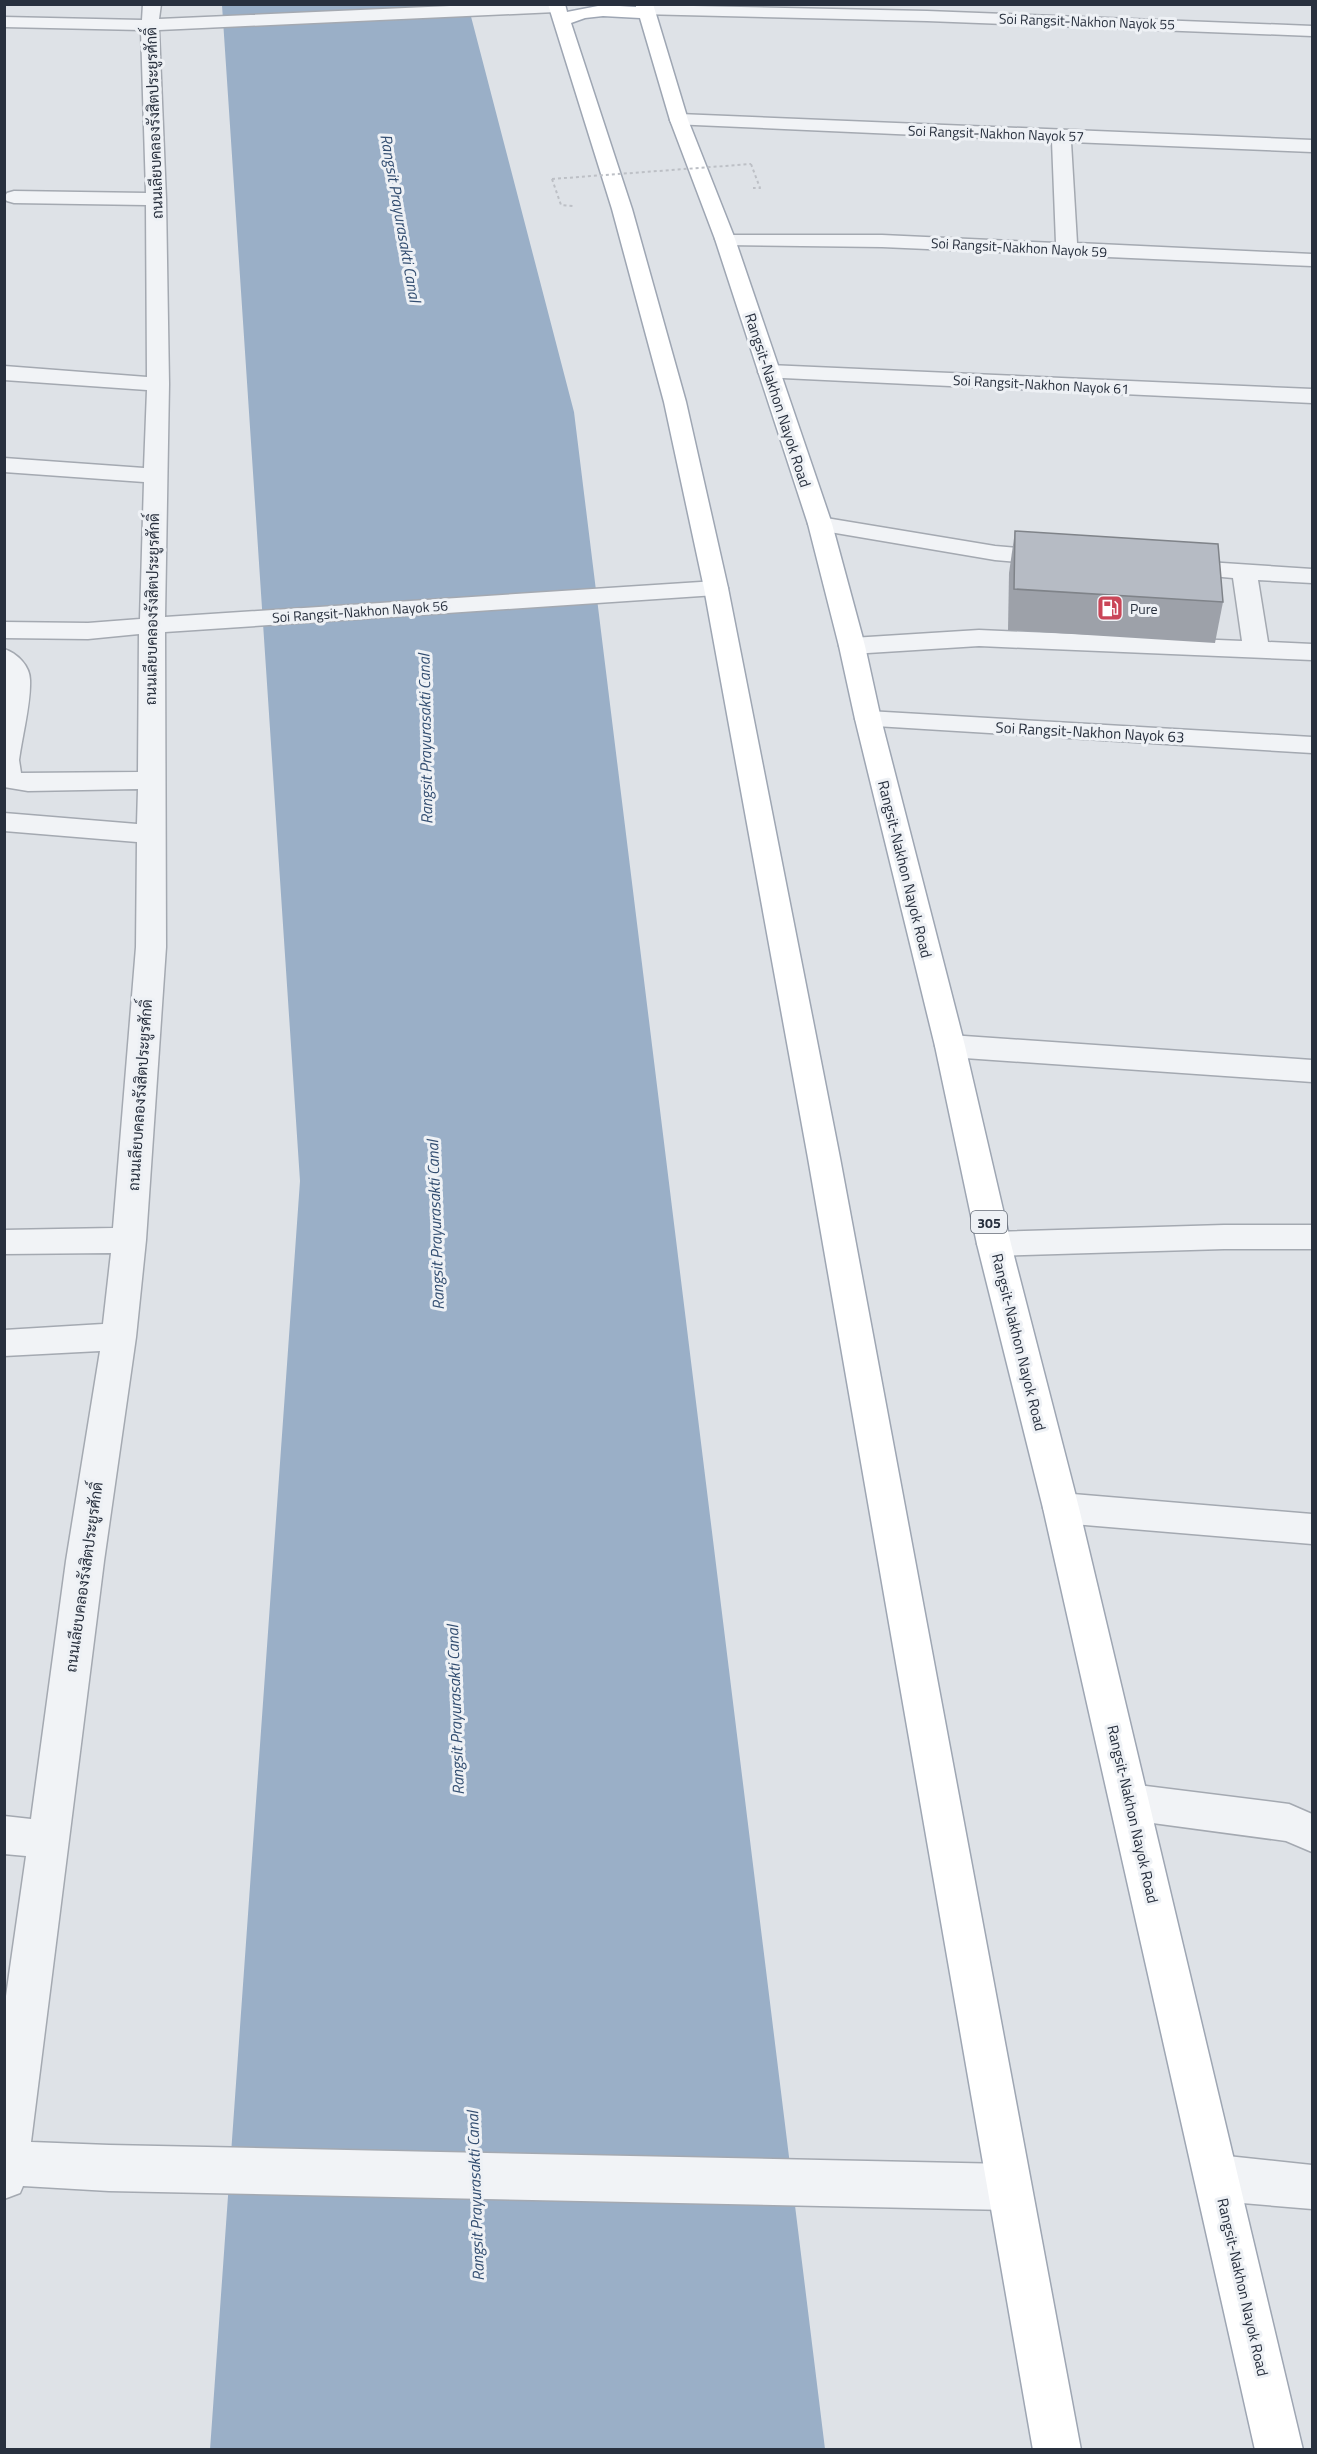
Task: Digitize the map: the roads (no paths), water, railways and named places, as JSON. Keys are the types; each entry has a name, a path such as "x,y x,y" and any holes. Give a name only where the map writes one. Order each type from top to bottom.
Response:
{"main road":[{"path":"646,10 594,10 575,14 558,11 622,209 675,402 716,588 822,1146 1057,2450"},
{"name":"Rangsit-Nakhon Nayok Road","path":"646,10 679,120 725,239 820,524 852,646 868,719 950,1046 994,1244 1061,1508 1131,1802 1280,2450"}],"street":[{"path":"1138,7 1146,9 1149,23"},
{"path":"4,21 491,9 558,11"},
{"name":"Soi Rangsit-Nakhon Nayok 55","path":"646,10 758,11 1149,23 1312,31"},
{"name":"ถนนเลียบคลองรังสิตประยูรศักดิ์","path":"6,2170 85,1562 119,1337 129,1240 151,947 150,780 166,625 154,476 158,384 156,199 159,18"},
{"name":"Soi Rangsit-Nakhon Nayok 57","path":"679,120 1312,146"},
{"path":"1061,135 1067,249"},
{"path":"14,197 156,199"},
{"name":"Soi Rangsit-Nakhon Nayok 59","path":"725,239 882,241 1312,260"},
{"name":"Soi Rangsit-Nakhon Nayok 61","path":"769,372 1312,396"},
{"path":"4,373 158,384"},
{"path":"4,465 154,476"},
{"path":"820,524 996,553 1078,560"},
{"path":"1149,565 1312,576"},
{"path":"1244,572 1256,649"},
{"name":"Soi Rangsit-Nakhon Nayok 56","path":"4,630 88,631 627,592 716,588"},
{"path":"852,646 979,638 1312,651"},
{"path":"4,657 15,670 17,680 5,760 5,770 11,780 28,783 150,780"},
{"name":"Soi Rangsit-Nakhon Nayok 63","path":"868,719 1312,745"},
{"path":"4,822 150,834"},
{"path":"950,1046 1312,1071"},
{"path":"994,1244 1224,1237 1312,1237"},
{"path":"4,1242 129,1240"},
{"path":"4,1343 119,1337"},
{"path":"1061,1508 1312,1529"},
{"path":"1131,1802 1288,1823 1312,1833"},
{"path":"4,1835 50,1840"},
{"path":"6,2170 109,2168 1008,2187"},
{"path":"1218,2178 1312,2187"}],"water":[{"name":"Rangsit Prayurasakti Canal","path":"222,5 468,5 574,412 825,2449 210,2450 300,1181"}],"place":[{"name":"Pure","path":"1110,608"}]}
